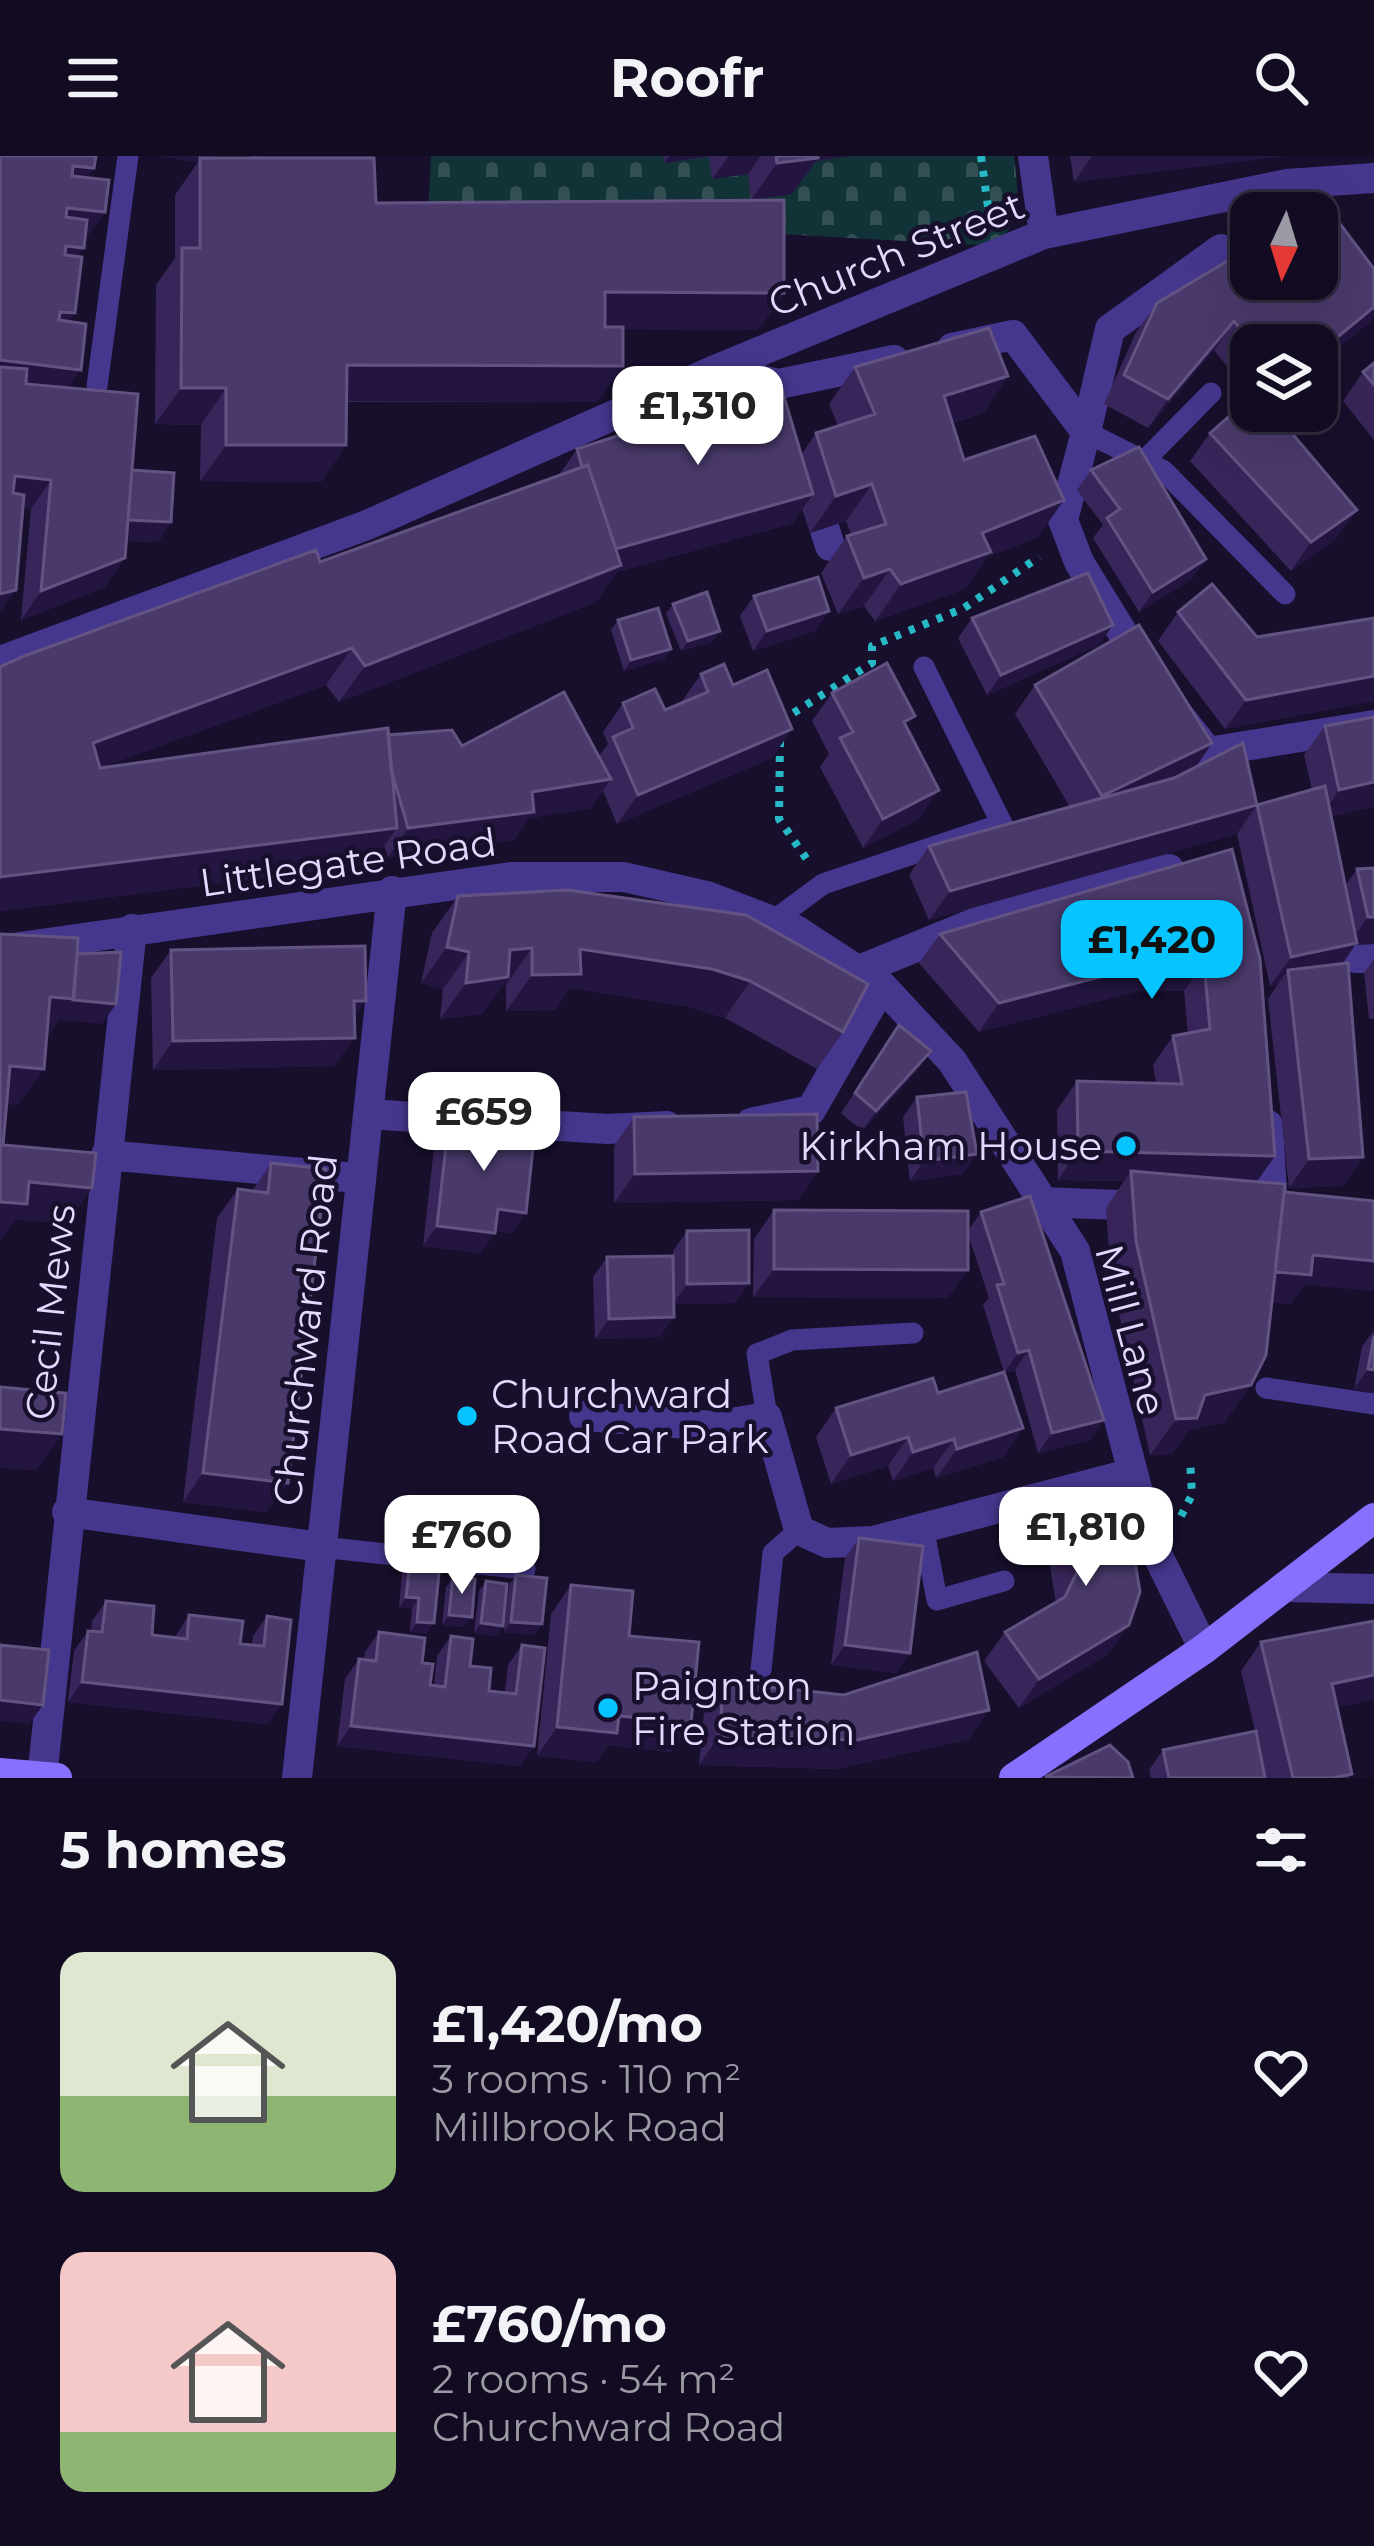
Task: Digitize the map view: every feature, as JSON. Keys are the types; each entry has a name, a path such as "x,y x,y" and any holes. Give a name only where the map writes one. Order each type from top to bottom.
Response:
{"main road":[{"path":"1014,1778 1204,1649 1374,1518"},
{"path":"0,1773 47,1777"}],"street":[{"path":"1033,156 1044,234"},
{"name":"Church Street","path":"0,661 367,525 715,370 1044,234 1304,182 1374,178"},
{"path":"1304,182 1311,192"},
{"path":"1221,250 1110,329 1063,520 1079,562 1157,688 1208,752 1374,725"},
{"path":"715,370 782,394 1012,335 1086,432"},
{"path":"804,465 830,546"},
{"path":"368,1114 607,1129 712,1125 811,1110 872,978 999,914 1196,863"},
{"name":"Littlegate Road","path":"0,950 511,877 623,877 707,896"},
{"name":"Churchward Road","path":"297,1778 392,891"},
{"name":"Mill Lane","path":"707,896 773,921 872,978 952,1061 1075,1251 1129,1474 1159,1561 1204,1649"},
{"name":"Cecil Mews","path":"47,1777 67,1512 132,929"},
{"path":"1266,1099 1261,1210 1313,1216"},
{"path":"106,1155 358,1178"},
{"path":"1040,1202 1180,1207"},
{"path":"584,1416 712,1426 767,1417 799,1529 827,1543 873,1540 1129,1474"},
{"path":"67,1512 321,1547"},
{"path":"1284,1587 1374,1589"}],"lane":[{"path":"97,386 128,156"},
{"path":"1147,458 1211,393"},
{"path":"1086,432 1147,458 1285,594"},
{"path":"773,921 823,884 1002,824 925,668"},
{"path":"767,1417 757,1354 792,1340 913,1333"},
{"path":"1266,1388 1374,1404"},
{"path":"923,1526 937,1600 1004,1581"},
{"path":"761,1670 773,1553 799,1529"},
{"path":"321,1547 525,1568"}],"path":[{"path":"823,884 779,818 780,722 872,663 872,646 964,608 1040,557 1063,520"}],"green space":[{"path":"431,156 1014,156 1017,206 1010,227 993,246 428,214"}],"building":[{"path":"0,156 96,156 94,168 73,166 72,176 109,180 105,212 67,208 66,217 87,220 84,248 66,246 65,255 82,257 75,313 60,312 59,320 86,324 81,370 0,360"},
{"path":"776,156 818,156 818,158 777,163"},
{"path":"200,158 374,158 376,203 784,200 784,293 605,292 605,327 623,327 623,366 347,365 346,445 226,445 226,388 181,388 182,248 200,248"},
{"path":"1338,221 1374,269 1374,307 1338,337 1338,324 1234,321 1168,399 1124,375 1157,303 1230,260 1230,300 1338,300"},
{"path":"989,328 1008,376 944,396 964,460 1035,436 1064,500 982,533 991,552 901,584 890,569 864,578 847,536 886,524 872,484 836,496 816,433 875,414 855,367"},
{"path":"1374,363 1374,385 1363,372"},
{"path":"0,367 27,369 26,384 138,394 125,558 41,591 51,480 15,476 13,493 24,495 16,590 0,594"},
{"path":"780,383 813,494 616,549 588,465 582,467 577,449"},
{"path":"1230,415 1230,432 1291,432 1357,510 1311,542 1210,433"},
{"path":"1139,447 1206,559 1153,592 1107,518 1120,509 1091,470"},
{"path":"588,465 621,565 365,666 352,648 93,743 100,768 388,728 397,828 0,877 0,667 316,550 320,562"},
{"path":"132,470 174,473 171,522 128,520"},
{"path":"1088,573 1113,625 1001,675 972,618"},
{"path":"818,577 829,611 767,631 754,596"},
{"path":"1212,584 1257,637 1374,618 1374,676 1246,700 1178,612"},
{"path":"707,592 720,631 688,641 673,604"},
{"path":"658,608 671,649 631,660 618,620"},
{"path":"1139,625 1212,743 1102,796 1035,685"},
{"path":"887,663 915,716 904,722 939,790 883,819 840,738 853,732 832,693"},
{"path":"724,664 733,685 767,670 792,729 638,795 613,737 633,728 623,703 655,689 665,710 708,692 701,674"},
{"path":"564,692 611,779 532,792 534,812 408,828 391,769 388,735 452,730 462,746"},
{"path":"1374,717 1374,782 1339,790 1325,726"},
{"path":"1243,743 1257,805 950,891 929,846 1174,778"},
{"path":"1325,786 1357,943 1291,957 1257,805"},
{"path":"1232,849 1260,959 1275,1156 1078,1151 1077,1081 1182,1084 1173,1036 1210,1029 1204,962 1158,962 999,1003 940,934"},
{"path":"1374,868 1374,917 1368,917 1357,869"},
{"path":"567,890 746,915 868,984 843,1032 750,981 712,969 580,949 581,974 532,975 532,948 510,950 508,977 466,983 469,952 447,947 458,896"},
{"path":"0,934 78,938 74,999 50,997 44,1069 10,1066 3,1145 96,1153 92,1188 29,1182 27,1204 0,1202"},
{"path":"365,946 366,1001 354,1001 355,1038 173,1041 171,950"},
{"path":"121,952 116,1004 73,1000 77,954"},
{"path":"1348,963 1363,1157 1309,1159 1288,970"},
{"path":"899,1025 931,1051 876,1111 855,1093"},
{"path":"966,1092 977,1154 924,1161 917,1097"},
{"path":"817,1114 818,1171 635,1174 634,1117"},
{"path":"449,1119 535,1129 526,1213 498,1209 495,1233 437,1226"},
{"path":"271,1163 326,1169 288,1483 203,1473 238,1189 268,1193"},
{"path":"1131,1171 1285,1184 1266,1355 1251,1385 1205,1395 1197,1418 1176,1419 1136,1241"},
{"path":"1284,1192 1374,1201 1374,1261 1313,1255 1311,1275 1275,1272"},
{"path":"1030,1196 1104,1420 1052,1433 1029,1350 1018,1353 997,1285 1004,1284 981,1212"},
{"path":"774,1210 968,1211 968,1270 774,1269"},
{"path":"749,1230 749,1283 687,1284 687,1231"},
{"path":"673,1256 674,1317 609,1319 607,1257"},
{"path":"1374,1336 1374,1370 1368,1369"},
{"path":"1004,1372 1023,1428 957,1449 954,1439 913,1452 908,1437 851,1455 836,1408 933,1378 938,1393"},
{"path":"0,1387 66,1393 62,1434 0,1429"},
{"path":"1124,1495 1140,1592 1129,1625 1039,1679 1005,1632 1065,1597 1077,1572 1064,1502"},
{"path":"859,1538 923,1546 910,1653 845,1645"},
{"path":"410,1562 440,1564 434,1623 417,1622 419,1598 406,1597"},
{"path":"516,1575 547,1578 542,1624 511,1622"},
{"path":"453,1577 475,1579 472,1617 449,1615"},
{"path":"486,1581 507,1584 503,1626 481,1623"},
{"name":"Paignton Fire Station","path":"571,1585 633,1591 629,1636 699,1642 691,1723 619,1716 617,1733 557,1727"},
{"path":"106,1601 154,1606 152,1635 187,1639 189,1615 243,1621 240,1644 264,1646 267,1616 291,1620 282,1704 82,1682 88,1631 102,1632"},
{"path":"1374,1621 1374,1675 1332,1684 1352,1774 1293,1778 1261,1642"},
{"path":"379,1632 425,1638 422,1663 433,1664 430,1685 445,1687 451,1636 473,1639 470,1666 491,1668 489,1691 516,1694 522,1645 545,1648 534,1746 351,1726 359,1659 376,1661"},
{"path":"0,1645 49,1650 43,1705 0,1700"},
{"path":"977,1652 989,1710 857,1740 719,1736 724,1682 844,1695"},
{"path":"1256,1731 1265,1778 1169,1778 1163,1750"},
{"path":"1110,1745 1128,1762 1133,1778 1045,1777"}],"place":[{"name":"Kirkham House","path":"1126,1146"},
{"name":"Churchward Road Car Park","path":"467,1416"},
{"name":"Paignton Fire Station","path":"608,1708"}]}
